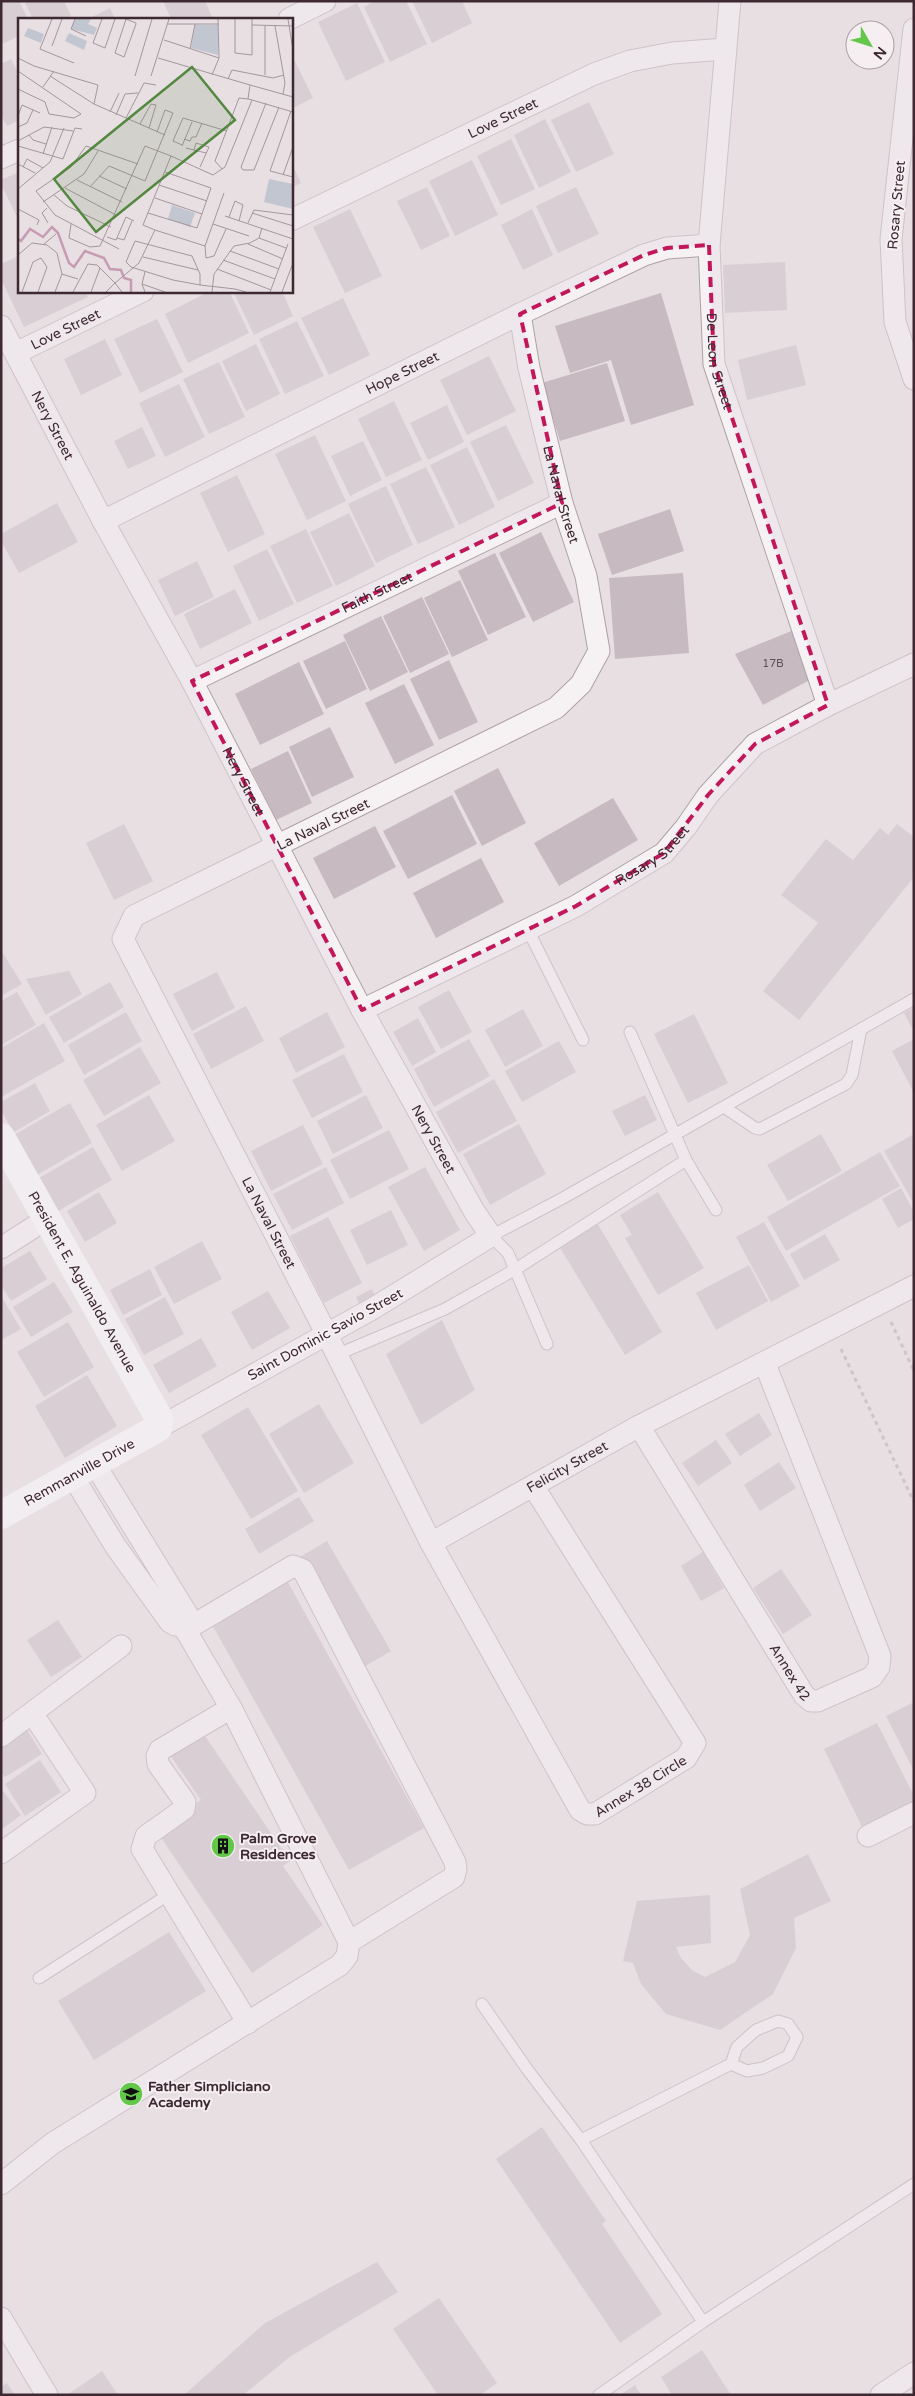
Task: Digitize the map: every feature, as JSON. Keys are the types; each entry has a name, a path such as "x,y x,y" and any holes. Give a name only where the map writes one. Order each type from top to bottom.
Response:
{"main road":[{"name":"President E. Aguinaldo Avenue","path":"1,1137 159,1418 158,1428"},
{"name":"Remmanville Drive","path":"1,1515 158,1428"}],"street":[{"path":"291,18 325,1"},
{"name":"De Leon Street","path":"730,1 709,245 714,364 828,706"},
{"name":"Rosary Street","path":"914,29 891,239 895,322 914,379"},
{"name":"Love Street","path":"292,220 594,74 630,61 672,53 725,49"},
{"path":"1,158 18,150"},
{"name":"Hope Street","path":"102,521 520,314 644,255 667,248 709,245"},
{"name":"Love Street","path":"16,352 141,292"},
{"name":"La Naval Street","path":"326,1334 122,939 134,916 278,847 556,708 581,684 600,651 586,576 562,503 529,368 520,314"},
{"name":"Nery Street","path":"1,326 102,521 192,682 362,1010 474,1211 491,1236"},
{"name":"Faith Street","path":"192,682 562,503"},
{"name":"Rosary Street","path":"362,1010 576,906 664,853 686,827 708,795 755,744 914,664"},
{"path":"1,1248 48,1218"},
{"name":"Saint Dominic Savio Street","path":"158,1428 372,1309 491,1236"},
{"name":"Felicity Street","path":"431,1543 639,1426 765,1364 914,1286"},
{"path":"326,1334 431,1543"},
{"name":"Annex 42","path":"639,1426 804,1695 810,1701 818,1702 872,1677 879,1667 880,1656 765,1364"},
{"path":"1,2184 53,2144 340,1965 347,1956 349,1942 231,1708 184,1627 186,1614 121,1509 83,1469"},
{"path":"83,1469 100,1522 170,1622 184,1627 293,1566 304,1570 450,1853 456,1870 454,1877 349,1942"},
{"name":"Annex 38 Circle","path":"431,1543 580,1810 587,1814 595,1814 686,1758 692,1752 694,1743 532,1486"},
{"path":"100,1522 121,1509"},
{"path":"130,1567 149,1554"},
{"path":"1,1736 121,1646"},
{"path":"231,1708 160,1750 157,1756 158,1764 185,1802 185,1805 184,1809 146,1836 142,1849 171,1893 248,2023"},
{"path":"1,1854 85,1793 32,1713"},
{"path":"868,1836 914,1813"},
{"path":"1,2318 47,2395"},
{"path":"881,2395 914,2373"}],"lane":[{"path":"528,930 583,1040"},
{"path":"547,1344 508,1253 491,1236 914,999"},
{"path":"724,1107 755,1128 760,1129 846,1084 852,1074 861,1029"},
{"path":"630,1032 686,1160 716,1210"},
{"path":"336,1355 444,1309 516,1269 686,1160"},
{"path":"39,1978 171,1893"},
{"path":"482,2004 527,2069 581,2140 703,2322"},
{"path":"581,2140 731,2064 737,2047 756,2030 778,2021 788,2024 797,2037 788,2056 763,2068 747,2071 731,2064"},
{"path":"598,2395 703,2322 914,2184"}],"path":[{"path":"881,1302 914,1371"},
{"path":"831,1329 914,1502"}],"highlighted area":[{"path":"709,245 714,364 828,705 755,744 708,795 664,853 576,906 362,1010 192,681 562,503 520,314 644,255 667,248"}],"building":[{"path":"1,1 19,1 28,18 18,18 18,36 2,44"},
{"path":"24,1 64,1 71,16 68,18 32,18"},
{"path":"163,1 205,1 213,18 171,18"},
{"path":"375,1 406,1 427,44 390,62 364,7"},
{"path":"412,1 462,1 472,23 432,43"},
{"path":"357,3 385,62 346,81 318,22"},
{"path":"110,8 115,18 90,18"},
{"path":"292,55 313,98 292,108"},
{"path":"11,59 18,73 18,120 7,126 1,115 1,64"},
{"path":"589,102 614,154 576,172 551,120"},
{"path":"545,119 571,172 539,188 514,135"},
{"path":"511,139 535,189 501,205 477,156"},
{"path":"472,160 498,215 455,236 429,181"},
{"path":"292,164 301,183 292,188"},
{"path":"18,172 18,219 1,184 1,180"},
{"path":"427,187 450,236 421,250 397,201"},
{"path":"576,187 599,234 558,253 536,206"},
{"path":"350,209 382,276 345,293 313,227"},
{"path":"532,209 553,255 523,270 501,225"},
{"path":"18,256 18,292 86,292 88,297 24,327 1,279 1,264"},
{"path":"785,262 787,310 725,313 723,265"},
{"path":"208,292 229,292 249,333 188,363 165,314"},
{"path":"233,292 282,292 293,316 254,335"},
{"path":"661,293 694,405 631,425 611,360 570,373 555,326"},
{"path":"343,298 370,355 329,375 301,318"},
{"path":"157,319 183,372 140,393 114,339"},
{"path":"297,321 324,376 285,394 259,339"},
{"path":"105,339 122,375 81,395 64,359"},
{"path":"256,344 280,394 246,411 222,361"},
{"path":"796,345 806,385 747,400 738,360"},
{"path":"489,356 516,411 467,435 440,380"},
{"path":"219,362 245,417 209,434 183,379"},
{"path":"607,363 625,421 560,441 542,383"},
{"path":"179,384 205,437 165,457 139,403"},
{"path":"394,401 422,460 386,477 358,419"},
{"path":"447,405 464,442 428,460 410,423"},
{"path":"506,425 534,483 498,501 470,442"},
{"path":"142,427 156,456 128,469 114,441"},
{"path":"315,435 346,501 307,520 275,454"},
{"path":"363,441 382,480 350,496 331,456"},
{"path":"467,447 495,507 459,525 430,465"},
{"path":"426,467 455,527 418,544 390,484"},
{"path":"237,475 265,534 228,552 200,493"},
{"path":"386,486 413,545 376,563 348,504"},
{"path":"57,503 78,542 19,573 1,541 1,534"},
{"path":"670,509 684,551 612,575 598,534"},
{"path":"349,513 375,566 336,586 310,532"},
{"path":"306,529 333,586 297,603 270,546"},
{"path":"541,532 574,602 533,622 499,553"},
{"path":"267,549 294,604 259,621 233,566"},
{"path":"495,553 526,617 488,635 458,571"},
{"path":"197,561 214,597 175,616 158,580"},
{"path":"683,573 689,653 615,659 609,578"},
{"path":"460,580 488,640 452,657 424,598"},
{"path":"235,589 252,623 200,649 184,614"},
{"path":"422,597 449,654 410,673 383,616"},
{"path":"381,616 408,672 370,691 343,635"},
{"path":"796,629 810,671 808,681 763,705 735,654"},
{"path":"345,641 367,689 326,709 303,661"},
{"path":"449,660 478,722 439,740 410,679"},
{"path":"299,662 324,714 260,745 235,694"},
{"path":"404,684 434,745 395,764 365,703"},
{"path":"330,727 354,777 312,797 289,747"},
{"path":"288,751 312,803 276,820 251,769"},
{"path":"498,768 526,823 482,846 454,791"},
{"path":"452,795 477,844 408,879 383,831"},
{"path":"613,798 638,840 559,886 534,843"},
{"path":"124,824 153,881 114,900 86,843"},
{"path":"897,824 914,837 914,877 799,1020 763,991 818,923 781,895 826,839 853,860 880,828 888,835"},
{"path":"375,826 396,867 334,899 313,858"},
{"path":"481,858 504,902 436,938 413,893"},
{"path":"1,950 22,984 1,996"},
{"path":"69,971 82,994 46,1015 26,979"},
{"path":"217,972 235,1008 192,1031 173,994"},
{"path":"110,982 124,1007 64,1043 49,1017"},
{"path":"449,990 472,1032 441,1049 418,1007"},
{"path":"17,992 36,1025 1,1045 1,1001"},
{"path":"246,1006 264,1041 211,1069 193,1034"},
{"path":"914,1007 914,1032 904,1013"},
{"path":"523,1009 543,1046 505,1067 485,1030"},
{"path":"126,1012 142,1041 84,1075 68,1045"},
{"path":"327,1012 345,1047 296,1073 279,1038"},
{"path":"694,1014 728,1083 688,1103 654,1034"},
{"path":"418,1018 436,1052 412,1066 393,1032"},
{"path":"44,1023 65,1061 1,1097 1,1048"},
{"path":"469,1039 490,1076 434,1107 414,1069"},
{"path":"914,1039 914,1093 892,1051"},
{"path":"559,1041 576,1072 522,1102 505,1071"},
{"path":"140,1047 161,1083 104,1116 83,1080"},
{"path":"344,1054 363,1092 312,1118 292,1080"},
{"path":"494,1079 517,1121 458,1153 436,1112"},
{"path":"35,1083 50,1111 14,1132 1,1111 1,1102"},
{"path":"149,1095 175,1141 122,1171 96,1125"},
{"path":"366,1095 383,1128 333,1154 317,1121"},
{"path":"645,1095 657,1120 625,1136 612,1111"},
{"path":"70,1103 92,1143 37,1175 14,1135"},
{"path":"519,1124 546,1174 490,1205 463,1154"},
{"path":"303,1125 323,1164 271,1191 251,1151"},
{"path":"389,1130 409,1169 350,1199 330,1160"},
{"path":"821,1134 842,1171 788,1201 767,1165"},
{"path":"912,1135 914,1138 914,1204 884,1151"},
{"path":"93,1147 112,1180 58,1211 39,1178"},
{"path":"880,1152 900,1186 786,1251 767,1217"},
{"path":"326,1167 344,1203 292,1230 273,1194"},
{"path":"425,1167 460,1230 424,1251 388,1187"},
{"path":"901,1188 914,1212 914,1219 898,1228 882,1199"},
{"path":"99,1192 117,1223 85,1242 67,1211"},
{"path":"658,1192 704,1268 658,1295 625,1238 632,1235 620,1215"},
{"path":"391,1210 408,1245 367,1265 350,1230"},
{"path":"328,1217 362,1283 324,1303 290,1236"},
{"path":"764,1222 800,1286 771,1302 736,1237"},
{"path":"597,1223 662,1332 625,1355 559,1246"},
{"path":"825,1234 840,1260 804,1280 790,1254"},
{"path":"202,1241 222,1279 174,1304 154,1267"},
{"path":"30,1251 47,1279 11,1301 1,1285 1,1268"},
{"path":"749,1265 768,1301 716,1330 696,1293"},
{"path":"150,1269 162,1295 123,1315 110,1290"},
{"path":"54,1282 73,1312 31,1337 13,1307"},
{"path":"372,1289 384,1313 367,1321 356,1297"},
{"path":"268,1291 290,1328 252,1350 231,1312"},
{"path":"1,1296 21,1329 1,1340"},
{"path":"165,1297 184,1334 144,1355 125,1319"},
{"path":"442,1320 475,1390 421,1425 386,1354"},
{"path":"68,1322 94,1367 44,1397 17,1352"},
{"path":"201,1338 217,1366 169,1393 153,1365"},
{"path":"87,1375 117,1426 65,1458 35,1406"},
{"path":"319,1404 354,1463 304,1493 269,1434"},
{"path":"248,1407 298,1491 251,1519 201,1435"},
{"path":"759,1413 772,1435 740,1456 725,1434"},
{"path":"716,1440 732,1463 698,1486 682,1463"},
{"path":"779,1462 796,1488 760,1511 744,1485"},
{"path":"299,1497 314,1521 259,1554 245,1529"},
{"path":"327,1541 391,1651 362,1668 298,1558"},
{"path":"703,1552 724,1588 701,1601 681,1566"},
{"path":"781,1569 812,1615 783,1634 753,1588"},
{"path":"285,1577 424,1828 349,1870 209,1619"},
{"path":"58,1620 82,1657 51,1677 27,1640"},
{"path":"914,1702 914,1771 886,1716"},
{"path":"877,1723 914,1796 914,1809 865,1833 824,1749"},
{"path":"27,1730 42,1754 5,1777 1,1772 1,1746"},
{"name":"Palm Grove Residences","path":"203,1733 290,1861 283,1866 323,1925 252,1973 156,1830 201,1800 170,1755"},
{"path":"40,1760 61,1792 25,1816 5,1784"},
{"path":"3,1791 21,1815 1,1830 1,1792"},
{"path":"808,1854 831,1901 794,1918 796,1948 773,1994 720,2030 666,2014 641,1984 633,1963 623,1961 637,1901 710,1895 711,1943 676,1947 681,1958 693,1971 705,1977 735,1962 750,1935 740,1889"},
{"path":"169,1932 206,1991 94,2060 58,2001"},
{"path":"542,2127 606,2221 602,2224 662,2314 620,2343 496,2159"},
{"path":"377,2262 398,2292 291,2356 243,2395 184,2395 265,2323"},
{"path":"439,2298 497,2383 480,2395 438,2395 393,2329"},
{"path":"702,2350 731,2395 672,2395 661,2377"},
{"path":"102,2371 118,2395 67,2395"},
{"path":"7,2383 15,2395 1,2395 1,2387"},
{"path":"635,2385 641,2395 620,2395"}],"place":[{"name":"Palm Grove Residences","path":"223,1846"},
{"name":"Father Simpliciano Academy","path":"131,2094"}]}
